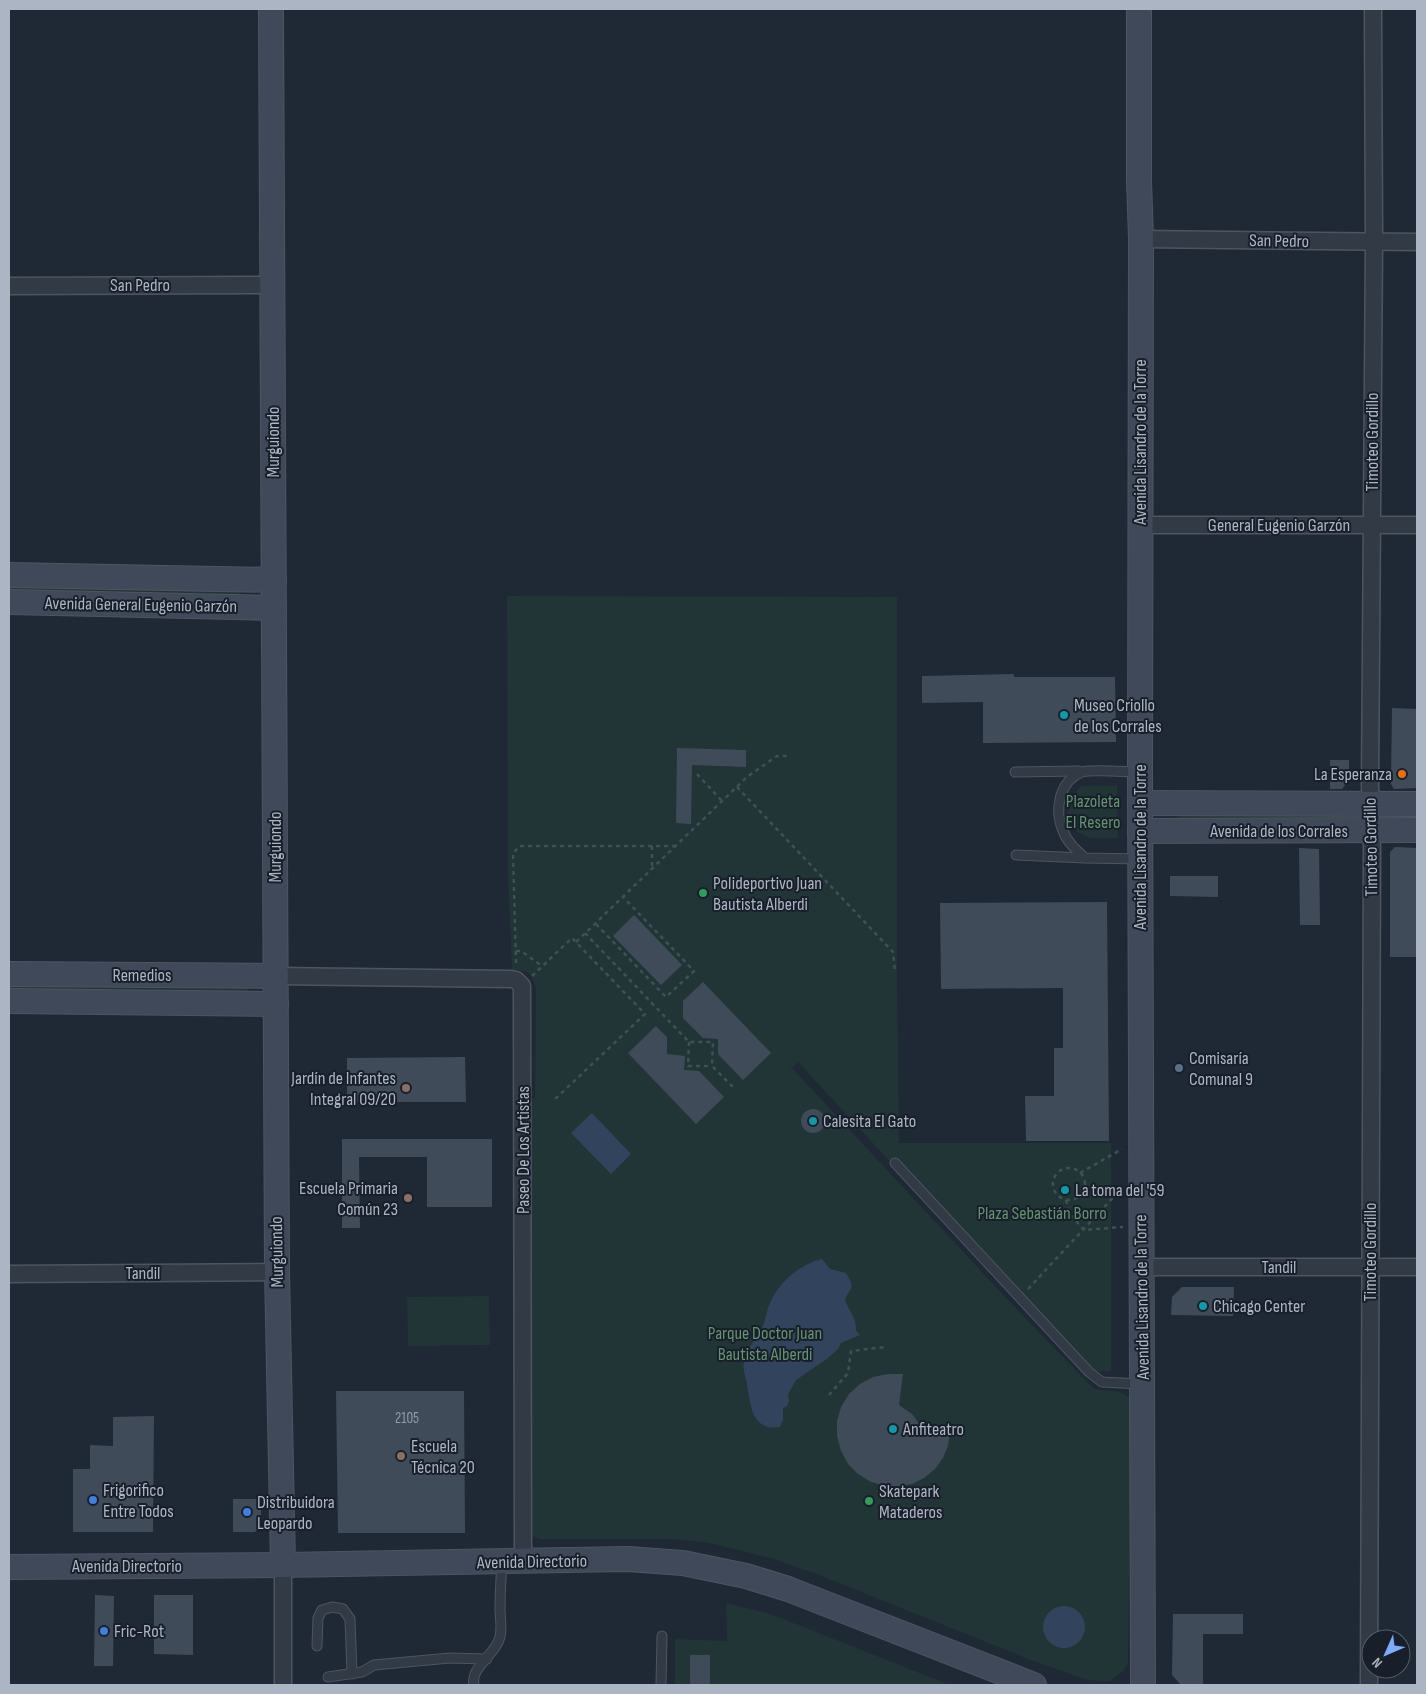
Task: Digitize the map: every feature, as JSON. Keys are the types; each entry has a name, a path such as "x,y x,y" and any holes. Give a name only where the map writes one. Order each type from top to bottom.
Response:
{"main road":[{"name":"Murguiondo","path":"271,9 277,1272 283,1565"},
{"name":"Avenida Lisandro de la Torre","path":"1139,9 1141,239 1140,1169 1143,1384 1141,1472 1143,1685"},
{"name":"Avenida General Eugenio Garzón","path":"9,575 274,580"},
{"name":"Avenida General Eugenio Garzón","path":"9,602 274,608"},
{"name":"Avenida de los Corrales","path":"1140,803 1417,804"},
{"name":"Avenida de los Corrales","path":"1140,831 1417,830"},
{"name":"Remedios","path":"9,974 276,976"},
{"name":"Remedios","path":"9,1001 276,1004"},
{"name":"Avenida Directorio","path":"9,1567 283,1565 628,1559 683,1563 746,1576 788,1589 1034,1685"}],"street":[{"name":"Timoteo Gordillo","path":"1369,1685 1370,804 1374,242 1373,9"},
{"name":"San Pedro","path":"1141,239 1417,242"},
{"name":"San Pedro","path":"9,286 272,285"},
{"name":"General Eugenio Garzón","path":"1140,525 1417,525"},
{"path":"276,976 519,983"},
{"name":"Paseo De Los Artistas","path":"512,1562 519,983"},
{"name":"Tandil","path":"1141,1267 1417,1267"},
{"name":"Tandil","path":"9,1274 277,1272"},
{"name":"Murguiondo","path":"283,1565 283,1685"}],"lane":[{"path":"1084,771 1073,776 1064,785 1060,799 1060,814 1062,830 1067,840 1085,858"},
{"path":"1015,772 1140,772"},
{"path":"1016,855 1140,859"},
{"path":"895,1162 1096,1378 1102,1382 1143,1384"},
{"path":"474,1685 476,1671 487,1659 499,1640 501,1632 500,1610 512,1562"},
{"path":"317,1646 318,1618 322,1610 332,1607 343,1609 350,1619 352,1674"},
{"path":"661,1685 662,1636"},
{"path":"328,1677 362,1672 374,1665 450,1658 487,1659"}],"path":[{"path":"576,942 747,777 777,756 789,756"},
{"path":"697,774 722,801"},
{"path":"737,787 893,952 895,971"},
{"path":"519,983 516,951 513,853 520,846 675,846"},
{"path":"652,846 652,868"},
{"path":"596,923 666,997 694,971 623,897"},
{"path":"585,933 688,1042 688,1066 712,1066 735,1089"},
{"path":"519,983 542,966 572,938 645,1014 554,1100"},
{"path":"516,951 522,951 542,966"},
{"path":"688,1042 713,1042 712,1066"},
{"path":"1080,1173 1140,1139"},
{"path":"1066,1168 1080,1173 1085,1182 1083,1192 1076,1198 1066,1200 1061,1198 1054,1190 1053,1184 1056,1174 1066,1168"},
{"path":"1020,1298 1140,1169"},
{"path":"1066,1200 1070,1214 1084,1230"},
{"path":"1084,1230 1141,1226"},
{"path":"829,1396 848,1373 851,1351 886,1347"}],"green space":[{"path":"9,584 241,590 237,599 9,592"},
{"path":"507,596 897,597 899,1143 1111,1143 1111,1371 1095,1371 898,1160 893,1165 798,1062 789,1071 793,1069 1008,1300 1093,1388 1118,1391 1131,1400 1128,1663 1123,1671 1110,1681 1084,1679 1028,1659 819,1575 774,1559 710,1543 672,1539 540,1539 534,1537 529,1532 530,1102 535,1097 536,989 529,973 512,970 508,871"},
{"name":"Plazoleta El Resero","path":"1081,786 1117,786 1118,838 1090,838 1077,832 1067,813 1073,796"},
{"path":"1178,812 1344,812 1344,824 1179,824"},
{"path":"9,985 247,987 248,990 246,993 9,992"},
{"path":"489,1296 490,1345 408,1346 407,1297"},
{"path":"726,1603 771,1614 950,1685 675,1685 675,1639 727,1641"}],"water":[{"path":"592,1113 631,1154 611,1174 571,1133"},
{"path":"822,1259 830,1269 846,1273 851,1282 852,1285 845,1300 854,1319 856,1331 860,1335 841,1343 838,1349 828,1358 796,1380 788,1394 789,1401 787,1406 783,1408 783,1420 780,1427 768,1427 758,1420 752,1409 744,1371 745,1358 762,1328 769,1306 779,1288 798,1270 814,1261"},
{"path":"1068,1606 1076,1609 1082,1615 1085,1627 1082,1639 1076,1645 1060,1648 1052,1645 1046,1639 1043,1623 1046,1615 1052,1609"}],"building":[{"path":"1014,674 1014,677 1115,677 1116,742 983,743 983,702 922,703 922,676"},
{"path":"1392,708 1417,709 1417,788 1394,789 1391,784"},
{"path":"677,748 746,750 746,767 692,765 691,824 676,823"},
{"path":"1330,760 1349,760 1349,780 1342,789 1330,789"},
{"path":"1395,847 1417,848 1417,957 1390,957 1390,852"},
{"path":"1299,848 1319,849 1320,925 1300,925"},
{"path":"1170,876 1218,876 1218,897 1170,896"},
{"path":"1107,902 1109,1141 1026,1141 1025,1096 1054,1096 1054,1048 1063,1048 1063,988 941,989 940,903"},
{"path":"634,915 682,965 661,985 613,936"},
{"path":"703,982 771,1053 743,1080 718,1054 718,1039 703,1038 683,1018 683,1001"},
{"path":"656,1026 667,1037 667,1054 685,1056 684,1070 699,1071 724,1097 696,1124 628,1053"},
{"path":"465,1057 466,1102 347,1102 347,1058"},
{"name":"Calesita El Gato","path":"813,1109 822,1112 825,1121 822,1130 813,1133 804,1130 801,1121 804,1112"},
{"path":"342,1139 492,1139 492,1207 427,1207 427,1157 359,1157 360,1228 342,1228"},
{"name":"Chicago Center","path":"1182,1287 1234,1287 1233,1316 1171,1315 1172,1297"},
{"name":"Anfiteatro","path":"903,1374 899,1405 912,1414 921,1426 951,1426 948,1446 943,1458 935,1469 924,1478 912,1484 885,1486 871,1482 858,1474 848,1464 841,1451 837,1436 837,1421 841,1407 849,1394 860,1384 873,1377"},
{"name":"Escuela Técnica 20","path":"336,1391 464,1391 465,1533 338,1533"},
{"path":"154,1416 153,1532 73,1532 73,1469 90,1469 90,1445 113,1446 113,1417"},
{"name":"Distribuidora Leopardo","path":"233,1499 261,1499 261,1525 255,1532 233,1532"},
{"name":"Fric-Rot","path":"95,1595 114,1596 113,1666 94,1666"},
{"path":"154,1595 193,1595 193,1655 154,1654"},
{"path":"1173,1614 1243,1614 1243,1634 1203,1634 1203,1685 1181,1685 1172,1675"},
{"path":"690,1655 710,1655 710,1685 690,1685"}],"place":[{"name":"Museo Criollo de los Corrales","path":"1064,715"},
{"name":"La Esperanza","path":"1402,774"},
{"name":"Polideportivo Juan Bautista Alberdi","path":"703,893"},
{"name":"Comisaría Comunal 9","path":"1179,1068"},
{"name":"Jardín de Infantes Integral 09/20","path":"406,1088"},
{"name":"Calesita El Gato","path":"813,1121"},
{"name":"La toma del '59","path":"1065,1190"},
{"name":"Escuela Primaria Común 23","path":"408,1198"},
{"name":"Chicago Center","path":"1203,1306"},
{"name":"Anfiteatro","path":"893,1429"},
{"name":"Escuela Técnica 20","path":"401,1456"},
{"name":"Frigorifico Entre Todos","path":"93,1500"},
{"name":"Skatepark Mataderos","path":"869,1501"},
{"name":"Distribuidora Leopardo","path":"247,1512"},
{"name":"Fric-Rot","path":"104,1631"}],"park label":[{"name":"Plaza Sebastián Borro","path":"1042,1213"},
{"name":"Parque Doctor Juan Bautista Alberdi","path":"765,1344"}]}
